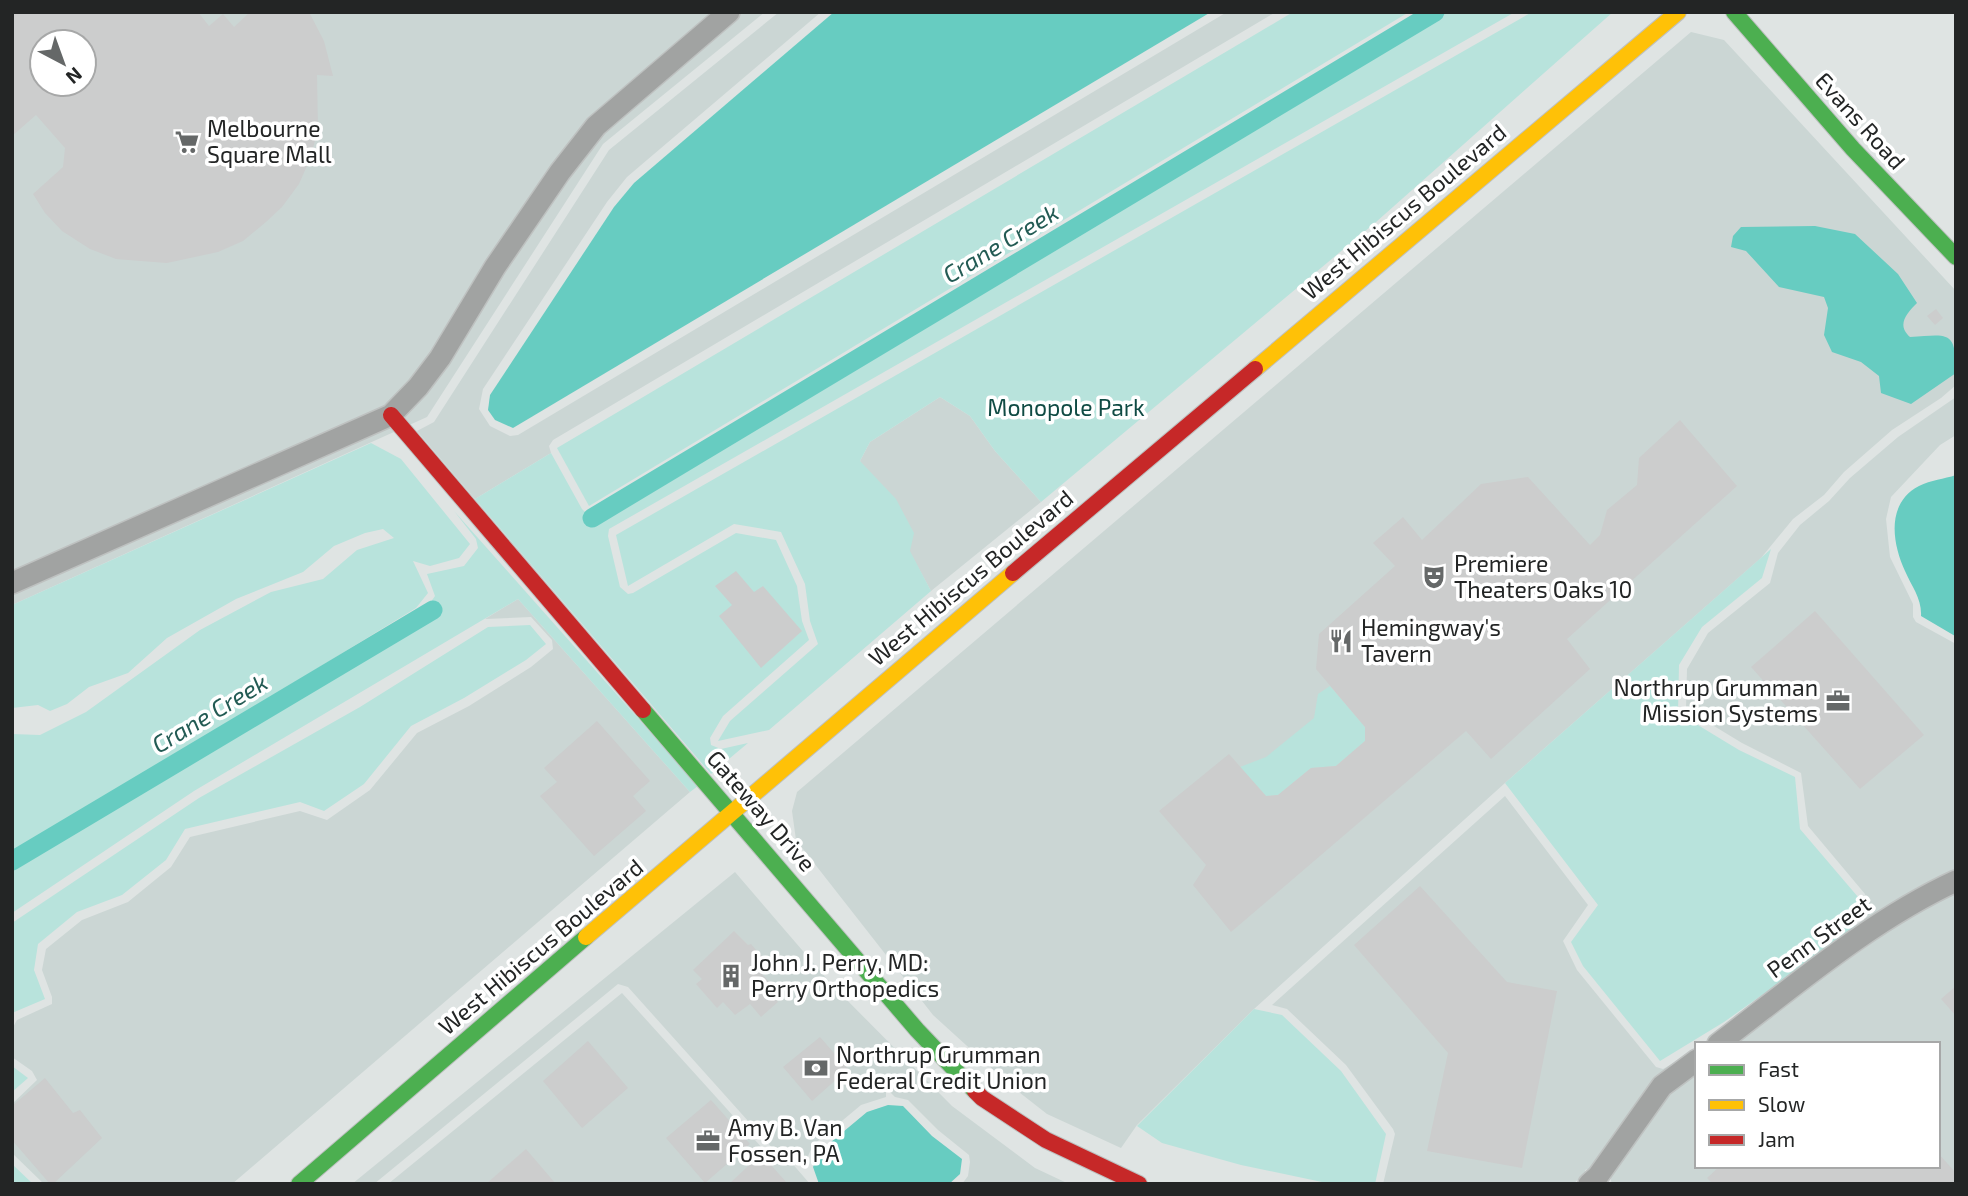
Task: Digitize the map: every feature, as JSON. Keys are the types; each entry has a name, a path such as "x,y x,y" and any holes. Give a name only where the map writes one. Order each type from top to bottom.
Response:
{"street":[{"path":"12,583 391,415 418,387 440,358 489,277 560,172 596,126 729,12"},
{"name":"West Hibiscus Boulevard","path":"299,1184 1348,288 1678,12"},
{"name":"Evans Road","path":"1734,12 1853,149 1956,257"},
{"name":"Gateway Drive","path":"391,415 917,1030 982,1098 1046,1140 1139,1184"},
{"name":"Penn Street","path":"1721,1042 1824,964 1920,897 1956,881"},
{"path":"1596,1181 1662,1086 1695,1061"}],"shaded area":[{"path":"12,12 765,12 603,144 427,417 12,605"},
{"path":"779,12 821,12 627,177 607,202 483,389 479,409 490,426 510,436 518,435 1227,12 1276,12 553,440 549,446 551,453 475,499 417,431 434,422 609,150"},
{"path":"1691,32 1724,40 1956,291 1956,385 1892,430 1844,472 1824,495 1793,519 1761,558 1254,1009 1137,1125 1121,1148 1047,1114 1010,1085 933,1015 796,840 792,811 797,792"},
{"path":"940,397 970,416 995,451 1041,502 931,591 860,461 870,442"},
{"path":"1956,397 1956,435 1940,445 1891,497 1886,519 1890,557 1913,604 1913,617 1916,622 1956,644 1956,870 1916,888 1864,923 1865,894 1808,826 1801,773 1742,743 1686,709 1687,669 1708,633 1770,583 1778,553 1800,525 1898,437"},
{"path":"518,599 690,792 232,1184 44,1184 12,1153 12,1104 37,1080 32,1071 12,1057 12,1029 17,1020 52,1004 42,970 46,949 82,920 128,902 171,867 190,837 300,811 327,820 370,790 417,733 469,706 531,667 553,649 552,640 531,617 485,619"},
{"path":"1505,796 1588,905 1563,941 1577,970 1656,1067 1663,1069 1682,1058 1655,1078 1591,1168 1585,1170 1586,1173 1573,1184 1383,1184 1395,1134 1393,1129 1346,1065 1287,1009 1272,1005"},
{"path":"735,872 833,986 952,1106 1035,1168 1069,1184 962,1184 968,1176 969,1155 938,1130 908,1100 895,1097 886,1088 886,1097 861,1105 813,1145 804,1165 786,1146 774,1150 628,987 618,984 374,1184 352,1184"},
{"path":"1956,892 1956,1184 1612,1184 1610,1177 1669,1094 1695,1074 1695,1168 1940,1168 1940,1042 1738,1042 1837,967 1926,906"},
{"path":"622,993 773,1160 784,1154 810,1184 388,1184"}],"green space":[{"path":"1293,12 1409,12 589,506 557,448"},
{"path":"1426,12 1515,12 609,529 608,536 620,587 628,594 736,533 776,540 797,586 802,621 809,640 723,716 710,738 711,745 721,749 748,743 711,774 475,499 551,453 582,509 586,513 594,513"},
{"name":"Monopole Park","path":"1532,12 1613,12 1376,222 1041,502 995,451 970,416 940,397 870,442 860,461 896,499 914,533 910,551 931,591 769,730 718,741 730,721 818,644 810,621 805,584 781,532 734,524 628,586 616,535"},
{"path":"371,443 401,459 470,544 459,558 430,566 413,561 428,593 416,608 12,855 12,734 40,735 86,712 200,630 271,592 323,579 357,550 394,538 383,529 365,533 334,546 303,572 236,599 167,638 128,673 89,687 67,704 50,711 38,705 12,708 12,605"},
{"path":"454,511 698,786 690,792 518,599 194,791 12,913 12,865 421,616 435,596 427,574 464,566 478,548 476,539"},
{"path":"1771,549 1762,578 1702,627 1679,665 1678,713 1739,750 1795,777 1800,829 1858,897 1855,929 1724,1022 1660,1061 1583,966 1571,942 1598,905 1505,783"},
{"path":"530,625 546,644 526,660 464,698 411,726 364,784 324,811 300,802 185,829 166,860 122,895 77,912 38,944 34,970 45,999 12,1013 12,923 199,798 360,707 488,627"},
{"path":"1330,686 1365,727 1365,741 1336,766 1311,768 1278,795 1266,796 1240,767 1266,757 1314,718 1318,694"},
{"path":"1254,1009 1282,1015 1341,1071 1386,1134 1375,1184 1322,1182 1241,1165 1162,1143 1137,1126"},
{"path":"12,1066 28,1078 12,1092"},
{"path":"12,1164 33,1184 12,1184"}],"water":[{"path":"834,12 1211,12 513,428 495,420 488,410 490,395 614,207 634,183"},
{"path":"1815,226 1855,234 1898,274 1917,303 1904,319 1906,333 1910,337 1947,338 1954,349 1956,373 1911,404 1881,393 1879,376 1861,362 1832,352 1824,335 1828,308 1824,297 1779,287 1746,251 1731,247 1733,236 1741,227"},
{"path":"1956,475 1955,636 1921,616 1918,599 1897,548 1895,524 1901,503 1908,493 1924,484"},
{"path":"888,1105 903,1106 932,1136 962,1159 960,1174 949,1184 819,1184 813,1167 819,1152 867,1112"}],"building":[{"name":"Melbourne Square Mall","path":"12,12 198,12 209,26 223,14 234,27 250,12 309,12 324,41 333,76 317,75 318,129 310,159 299,184 282,207 243,241 218,252 167,263 116,259 90,249 62,231 45,213 33,194 63,167 65,148 36,115 12,136"},
{"path":"1936,309 1943,318 1935,325 1927,316"},
{"path":"1680,420 1737,486 1567,639 1590,669 1491,759 1466,731 1231,932 1193,885 1206,865 1159,811 1229,754 1266,796 1278,795 1311,768 1336,766 1365,741 1365,727 1316,669 1319,634 1395,566 1373,543 1403,517 1422,540 1481,484 1528,477 1590,545 1600,535 1607,510 1637,485 1639,458"},
{"path":"736,571 754,592 763,586 802,631 761,668 719,616 732,605 715,586"},
{"name":"Northrup Grumman Mission Systems","path":"1815,611 1924,735 1860,789 1751,667"},
{"path":"597,721 650,781 633,796 646,811 594,856 540,796 557,782 544,768"},
{"path":"1420,886 1507,982 1557,991 1522,1168 1427,1151 1448,1053 1354,945"},
{"name":"John J. Perry, MD: Perry Orthopedics","path":"734,931 764,959 761,962 766,967 761,973 770,983 766,988 778,1002 761,1017 750,1004 735,1015 723,1002 717,1008 696,984 702,979 693,970"},
{"path":"1956,986 1956,1016 1941,999"},
{"name":"Northrup Grumman Federal Credit Union","path":"820,1037 848,1069 812,1101 783,1067"},
{"path":"588,1041 628,1088 582,1128 543,1081"},
{"path":"45,1078 73,1113 80,1110 102,1138 53,1184 50,1184 12,1140 12,1106"},
{"name":"Amy B. Van Fossen, PA","path":"711,1100 750,1144 705,1183 666,1138"},
{"path":"526,1149 556,1184 486,1184"},
{"path":"761,1154 788,1184 729,1184"},
{"path":"1940,1155 1956,1173 1956,1184 1713,1184 1707,1178 1718,1168 1940,1168"}],"waterway":[{"name":"Crane Creek","path":"592,518 1435,12"},
{"name":"Crane Creek","path":"12,861 433,610"}],"traffic: fast":[{"path":"1734,12 1853,149 1956,257"},
{"path":"643,710 917,1030 975,1091"},
{"path":"299,1184 586,937"}],"traffic: slow":[{"path":"1255,369 1678,12"},
{"path":"586,937 1013,573"}],"traffic: jam":[{"path":"1013,573 1255,369"},
{"path":"391,415 643,710"},
{"path":"975,1091 1046,1140 1139,1184"}],"place":[{"name":"Melbourne Square Mall","path":"187,142"},
{"name":"Premiere Theaters Oaks 10","path":"1434,577"},
{"name":"Hemingway's Tavern","path":"1341,641"},
{"name":"Northrup Grumman Mission Systems","path":"1838,701"},
{"name":"John J. Perry, MD: Perry Orthopedics","path":"731,976"},
{"name":"Northrup Grumman Federal Credit Union","path":"816,1068"},
{"name":"Amy B. Van Fossen, PA","path":"708,1141"}]}
